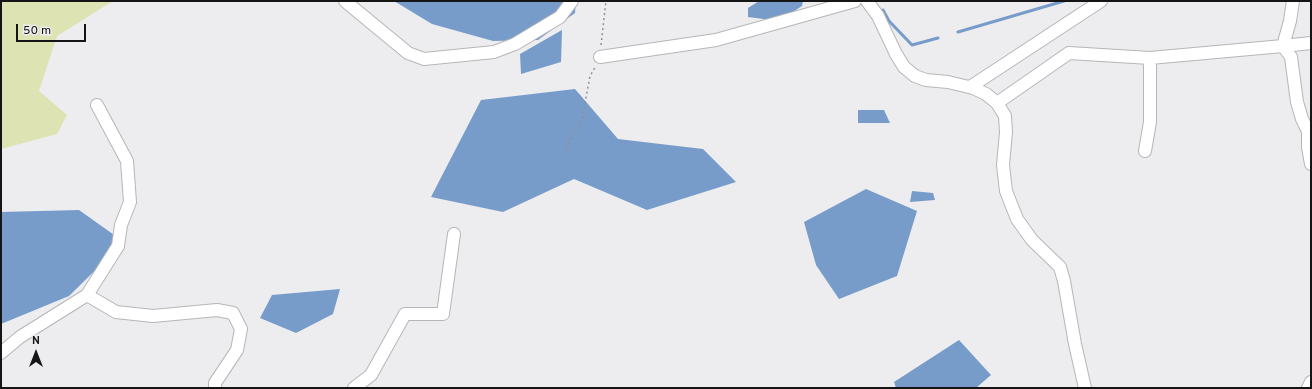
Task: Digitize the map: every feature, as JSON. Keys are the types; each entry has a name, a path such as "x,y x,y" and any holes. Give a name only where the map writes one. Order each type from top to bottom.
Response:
{"street":[{"path":"344,1 408,53 424,59 494,52 508,46 560,17 572,1"},
{"path":"600,57 716,40 855,1"},
{"path":"867,1 878,16 896,54 904,67 914,76 926,80 948,82 970,87 986,94 997,103 1005,116 1006,132 1003,165 1006,191 1017,219 1032,240 1060,267 1064,281 1075,344 1086,388"},
{"path":"970,87 1101,1"},
{"path":"1283,46 1290,21 1293,1"},
{"path":"997,103 1069,52 1150,58 1311,43"},
{"path":"1283,46 1291,57 1297,102 1308,132 1308,147 1311,164"},
{"path":"1145,151 1150,122 1150,58"},
{"path":"1,353 20,337 87,295 118,246 121,225 130,202 127,161 97,105"},
{"path":"364,388 405,314 443,314 454,234"},
{"path":"87,295 116,312 153,316 217,310 233,313 241,329 237,350 215,383 215,388"},
{"path":"354,388 371,376"},
{"path":"1308,388 1311,382"}],"path":[{"path":"564,153 573,134 581,124 590,76 600,57 606,1"}],"green space":[{"path":"1,1 113,1 57,36 39,91 67,115 57,134 1,149"}],"water":[{"path":"394,1 576,1 575,13 538,40 493,41 432,24"},
{"path":"759,1 803,1 802,6 779,21 748,17 748,8"},
{"path":"562,30 561,62 521,74 520,54"},
{"path":"575,89 618,139 703,149 736,182 647,210 574,179 503,212 431,197 481,100"},
{"path":"858,110 884,110 890,123 858,123"},
{"path":"866,189 917,211 897,276 839,299 816,265 804,222"},
{"path":"912,191 933,193 935,200 910,202"},
{"path":"79,210 124,242 69,296 1,324 1,212"},
{"path":"340,289 333,314 296,333 260,318 272,295"},
{"path":"959,340 991,375 976,388 896,388 894,382"}],"waterway":[{"path":"958,32 1064,1"},
{"path":"883,10 889,21 912,45 938,38"}]}
